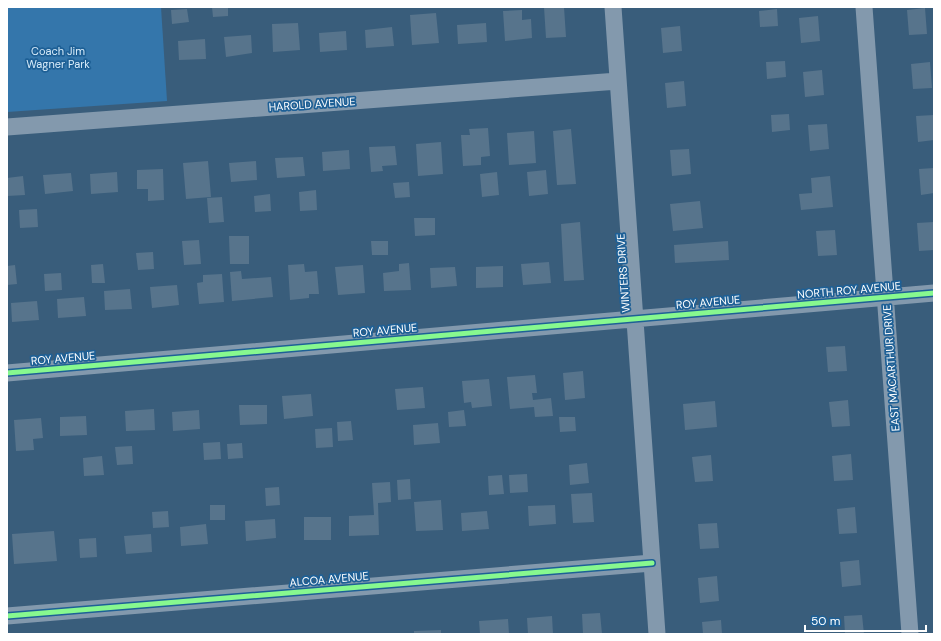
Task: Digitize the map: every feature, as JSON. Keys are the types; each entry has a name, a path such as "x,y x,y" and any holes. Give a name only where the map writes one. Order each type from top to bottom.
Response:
{"street":[{"name":"WINTERS DRIVE","path":"613,7 657,634"},
{"name":"EAST MACARTHUR DRIVE","path":"864,7 910,634"},
{"name":"HAROLD AVENUE","path":"7,127 618,81"},
{"name":"NORTH ROY AVENUE","path":"766,306 934,293"},
{"name":"ROY AVENUE","path":"7,373 766,306"},
{"name":"ALCOA AVENUE","path":"7,616 652,563"}],"green space":[{"name":"Coach Jim Wagner Park","path":"7,7 161,7 167,101 7,112"}],"building":[{"path":"212,7 228,7 228,16 213,17"},
{"path":"544,7 564,7 566,37 546,38"},
{"path":"925,8 927,34 909,35 907,10"},
{"path":"187,9 189,22 172,24 171,10"},
{"path":"777,9 778,26 760,27 759,11"},
{"path":"522,10 522,20 531,19 532,38 505,41 503,11"},
{"path":"436,13 439,43 412,45 410,15"},
{"path":"818,16 820,41 801,43 799,18"},
{"path":"298,23 300,50 273,52 272,24"},
{"path":"486,23 487,42 458,44 457,25"},
{"path":"680,26 682,51 663,53 661,28"},
{"path":"392,27 394,46 366,48 365,30"},
{"path":"346,31 347,50 320,52 319,33"},
{"path":"251,35 252,53 226,57 224,37"},
{"path":"205,39 206,59 179,60 178,41"},
{"path":"785,61 786,77 767,79 766,62"},
{"path":"930,62 932,88 913,89 911,64"},
{"path":"822,70 824,95 805,97 803,72"},
{"path":"684,81 686,106 667,108 665,83"},
{"path":"789,114 790,130 772,132 771,115"},
{"path":"934,115 934,140 918,142 916,116"},
{"path":"827,124 829,149 810,151 808,125"},
{"path":"488,128 490,156 481,157 481,165 463,166 461,135 470,135 469,129"},
{"path":"571,129 576,184 557,185 553,131"},
{"path":"534,131 536,163 509,165 507,133"},
{"path":"441,142 443,174 418,176 416,144"},
{"path":"395,146 397,165 382,166 383,171 371,172 369,147"},
{"path":"689,149 691,174 672,176 670,150"},
{"path":"349,150 350,169 323,171 322,152"},
{"path":"303,157 305,176 277,178 275,158"},
{"path":"208,161 211,197 186,199 183,163"},
{"path":"256,161 257,180 231,182 229,163"},
{"path":"934,168 934,193 921,195 919,169"},
{"path":"163,169 164,200 148,201 148,189 137,189 137,170"},
{"path":"546,170 548,194 529,196 527,172"},
{"path":"117,172 118,192 91,194 90,174"},
{"path":"497,172 499,195 482,197 480,174"},
{"path":"71,173 73,191 45,194 43,175"},
{"path":"23,176 25,195 7,196 7,178"},
{"path":"830,176 833,207 801,210 799,194 812,193 811,178"},
{"path":"409,182 410,197 395,198 393,183"},
{"path":"316,190 317,210 300,211 299,192"},
{"path":"270,194 271,211 255,212 254,196"},
{"path":"222,197 224,222 209,223 207,198"},
{"path":"700,201 703,228 673,231 670,204"},
{"path":"37,209 38,227 20,228 19,210"},
{"path":"414,218 435,218 435,235 415,236"},
{"path":"580,222 584,280 564,281 561,224"},
{"path":"934,222 934,250 919,251 917,223"},
{"path":"835,230 837,255 818,256 816,231"},
{"path":"229,236 249,236 249,264 230,264"},
{"path":"199,240 201,264 184,265 182,241"},
{"path":"371,241 388,241 388,255 372,255"},
{"path":"728,241 729,260 675,263 674,245"},
{"path":"153,252 154,269 138,270 136,253"},
{"path":"549,262 551,283 523,285 521,264"},
{"path":"409,263 411,290 384,291 383,273 399,271 399,264"},
{"path":"103,264 105,283 92,283 91,265"},
{"path":"304,264 305,272 317,271 319,294 309,294 309,298 290,300 288,265"},
{"path":"15,265 17,284 7,285 7,266"},
{"path":"363,265 365,293 338,295 335,267"},
{"path":"503,266 503,287 476,288 476,267"},
{"path":"455,267 457,286 431,288 430,268"},
{"path":"241,271 242,279 271,277 273,297 232,301 230,272"},
{"path":"61,273 62,290 45,291 44,274"},
{"path":"222,274 224,302 199,304 197,283 203,282 203,275"},
{"path":"177,285 179,305 152,308 150,287"},
{"path":"130,289 132,309 105,310 104,291"},
{"path":"84,297 86,316 58,318 57,299"},
{"path":"37,301 39,320 12,322 11,303"},
{"path":"845,346 847,371 828,372 826,347"},
{"path":"583,371 585,398 565,400 563,373"},
{"path":"535,375 537,393 532,393 533,400 551,398 553,416 535,417 534,407 510,409 507,377"},
{"path":"489,379 492,406 472,408 471,402 464,403 462,381"},
{"path":"423,387 425,408 397,410 395,389"},
{"path":"311,394 313,416 284,419 282,396"},
{"path":"848,400 850,426 832,427 829,402"},
{"path":"715,401 717,427 685,430 683,404"},
{"path":"239,405 267,405 267,424 240,425"},
{"path":"154,409 155,430 126,431 125,411"},
{"path":"199,410 200,429 173,431 172,412"},
{"path":"464,410 466,426 449,427 448,412"},
{"path":"86,416 87,435 60,436 60,417"},
{"path":"559,417 575,417 576,431 560,432"},
{"path":"41,418 43,438 33,439 34,450 16,451 14,420"},
{"path":"351,421 353,440 338,441 337,422"},
{"path":"438,423 440,443 414,445 413,425"},
{"path":"332,428 333,447 316,448 315,429"},
{"path":"220,442 221,459 204,460 203,443"},
{"path":"242,443 243,458 228,459 227,444"},
{"path":"132,446 133,464 117,465 115,447"},
{"path":"851,454 853,480 834,481 832,456"},
{"path":"711,455 713,481 695,482 692,457"},
{"path":"102,456 104,475 84,476 83,458"},
{"path":"587,463 589,483 570,485 569,465"},
{"path":"527,474 528,492 510,493 509,475"},
{"path":"502,475 504,494 489,495 488,476"},
{"path":"410,479 411,499 398,500 397,480"},
{"path":"390,482 391,502 378,503 379,535 349,536 349,516 374,515 372,483"},
{"path":"279,487 280,505 266,506 265,488"},
{"path":"592,493 594,522 573,523 571,494"},
{"path":"441,500 443,530 416,531 414,502"},
{"path":"210,505 225,505 225,520 210,520"},
{"path":"555,505 556,524 529,526 528,506"},
{"path":"855,507 857,533 839,534 837,509"},
{"path":"168,511 169,527 153,528 152,512"},
{"path":"487,511 489,529 462,531 461,513"},
{"path":"304,517 331,517 331,540 304,540"},
{"path":"275,519 276,538 246,541 245,521"},
{"path":"717,523 719,548 700,549 698,524"},
{"path":"206,524 208,544 181,546 180,527"},
{"path":"54,531 57,561 14,564 12,534"},
{"path":"151,534 152,552 126,554 124,536"},
{"path":"96,538 97,557 80,558 79,539"},
{"path":"859,560 861,585 842,587 840,562"},
{"path":"717,576 719,601 700,603 698,578"},
{"path":"600,613 602,634 583,634 582,614"},
{"path":"862,615 864,634 845,634 844,616"},
{"path":"552,616 553,634 528,634 527,618"},
{"path":"508,619 509,634 480,634 479,621"},
{"path":"721,620 722,634 703,634 702,622"},
{"path":"441,630 441,634 414,634 414,631"}],"cycle path":[{"path":"7,373 934,293"},
{"path":"7,616 652,563"}]}
